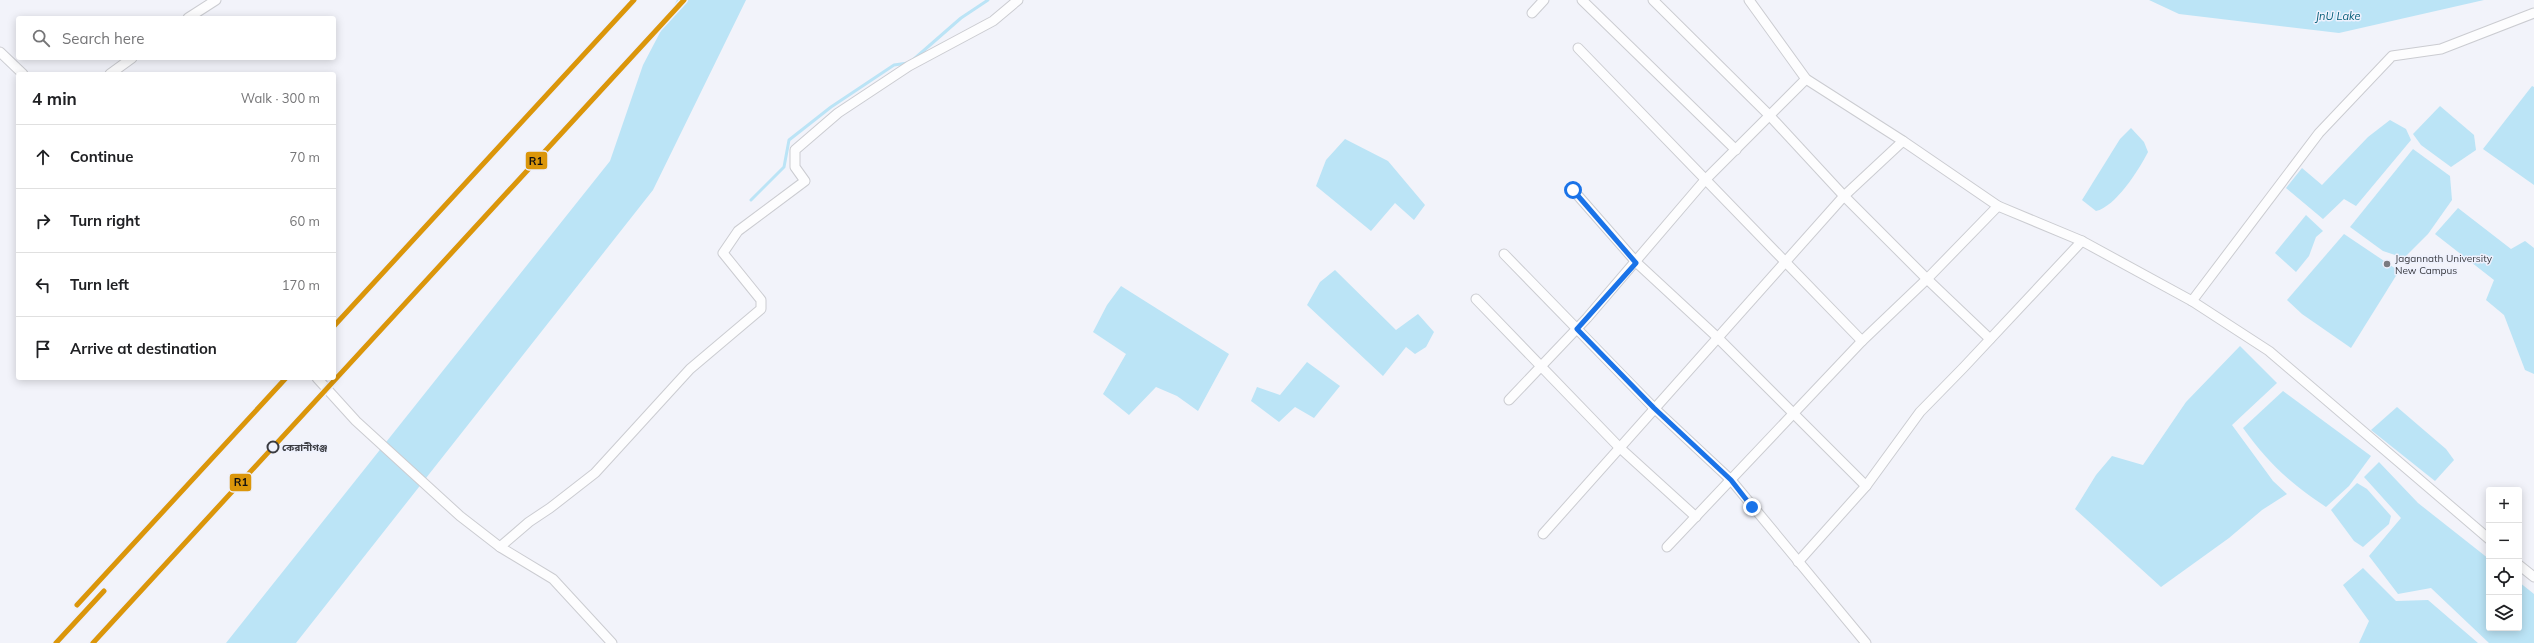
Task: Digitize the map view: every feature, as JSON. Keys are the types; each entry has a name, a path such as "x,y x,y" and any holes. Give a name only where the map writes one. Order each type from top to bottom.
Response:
{"street":[{"path":"191,16 216,0"},
{"path":"500,547 529,522 550,508 594,473 690,369 761,309 761,300 723,253 738,231 805,181 795,167 795,150 838,113 909,66 993,21 1018,0"},
{"path":"1532,12 1544,0"},
{"path":"1582,0 1736,150"},
{"path":"1653,0 1770,116 1844,196 1927,279 1990,339"},
{"path":"1748,0 1806,80 1903,141 1998,206 2082,241 2192,301 2269,351 2486,536"},
{"path":"2192,301 2319,133 2392,56 2441,49 2534,13"},
{"path":"1578,48 1705,180 1786,260 1862,341"},
{"path":"0,52 20,72"},
{"path":"113,72 129,60"},
{"path":"1509,400 1577,329 1636,263 1705,180 1806,80"},
{"path":"1543,534 1844,196 1903,141"},
{"path":"1573,190 1636,263 1717,337 1866,486"},
{"path":"1667,547 1862,341 1927,279 1998,206"},
{"path":"1798,562 1866,486 1920,412 2082,241"},
{"path":"1504,254 1654,408 1731,480 1866,643"},
{"path":"1476,299 1619,447 1696,517"},
{"path":"319,380 356,421 460,516 500,547 553,579 612,643"},
{"path":"2522,567 2534,577"}],"water":[{"path":"677,0 746,0 653,190 296,643 226,643 610,161 643,65"},
{"name":"JnU Lake","path":"2149,0 2484,0 2339,33 2179,14"},
{"path":"2532,86 2534,87 2534,185 2483,149"},
{"path":"2440,106 2474,135 2476,150 2451,167 2421,145 2413,134"},
{"path":"2390,120 2406,129 2411,140 2356,206 2344,199 2323,219 2286,188 2302,168 2322,185 2368,137"},
{"path":"2131,128 2144,142 2148,152 2126,187 2111,203 2096,211 2082,200 2120,139"},
{"path":"1345,139 1388,161 1425,205 1414,220 1395,203 1371,231 1316,186 1326,160"},
{"path":"2413,149 2450,176 2452,200 2428,234 2404,258 2383,251 2350,227"},
{"path":"2458,208 2511,249 2525,241 2534,248 2534,374 2525,370 2504,315 2486,300 2494,280 2435,234"},
{"path":"2306,215 2323,231 2316,237 2309,256 2296,272 2275,253"},
{"path":"2344,234 2399,271 2351,348 2302,314 2287,300"},
{"path":"1335,270 1396,330 1418,314 1434,332 1426,347 1415,354 1406,347 1383,376 1307,305 1320,282"},
{"path":"1121,286 1229,354 1198,411 1177,396 1156,387 1129,415 1103,394 1126,354 1093,332 1107,305"},
{"path":"2240,346 2277,383 2232,425 2273,481 2287,494 2262,510 2229,538 2161,587 2075,509 2096,475 2112,456 2143,465 2186,402"},
{"path":"1307,362 1340,386 1314,418 1295,407 1279,422 1251,401 1257,387 1280,395"},
{"path":"2283,391 2371,456 2349,486 2326,507 2280,472 2243,428"},
{"path":"2397,407 2446,449 2454,460 2435,481 2371,430"},
{"path":"2379,462 2418,503 2486,557 2486,631 2522,631 2522,584 2534,594 2534,643 2489,643 2431,588 2398,594 2369,556 2401,518 2364,477"},
{"path":"2357,483 2367,489 2391,516 2389,524 2363,547 2354,541 2331,510"},
{"path":"2363,568 2396,601 2428,600 2478,643 2359,643 2369,621 2343,585"}],"waterway":[{"path":"914,59 961,18 988,0"},
{"path":"751,200 784,167 789,140 831,107 894,65 908,63"}],"transit line":[{"name":"R1","path":"336,324 634,0"},
{"name":"R1","path":"336,379 684,0"},
{"name":"R1","path":"77,605 284,380"},
{"name":"R1","path":"93,643 335,380"},
{"name":"R1","path":"56,643 104,591"}],"place":[{"name":"Jagannath University New Campus","path":"2387,264"},
{"name":"কেরানীগঞ্জ","path":"273,447"}],"route":[{"path":"1573,190 1636,263 1577,329 1654,408 1731,480 1752,507"}]}
